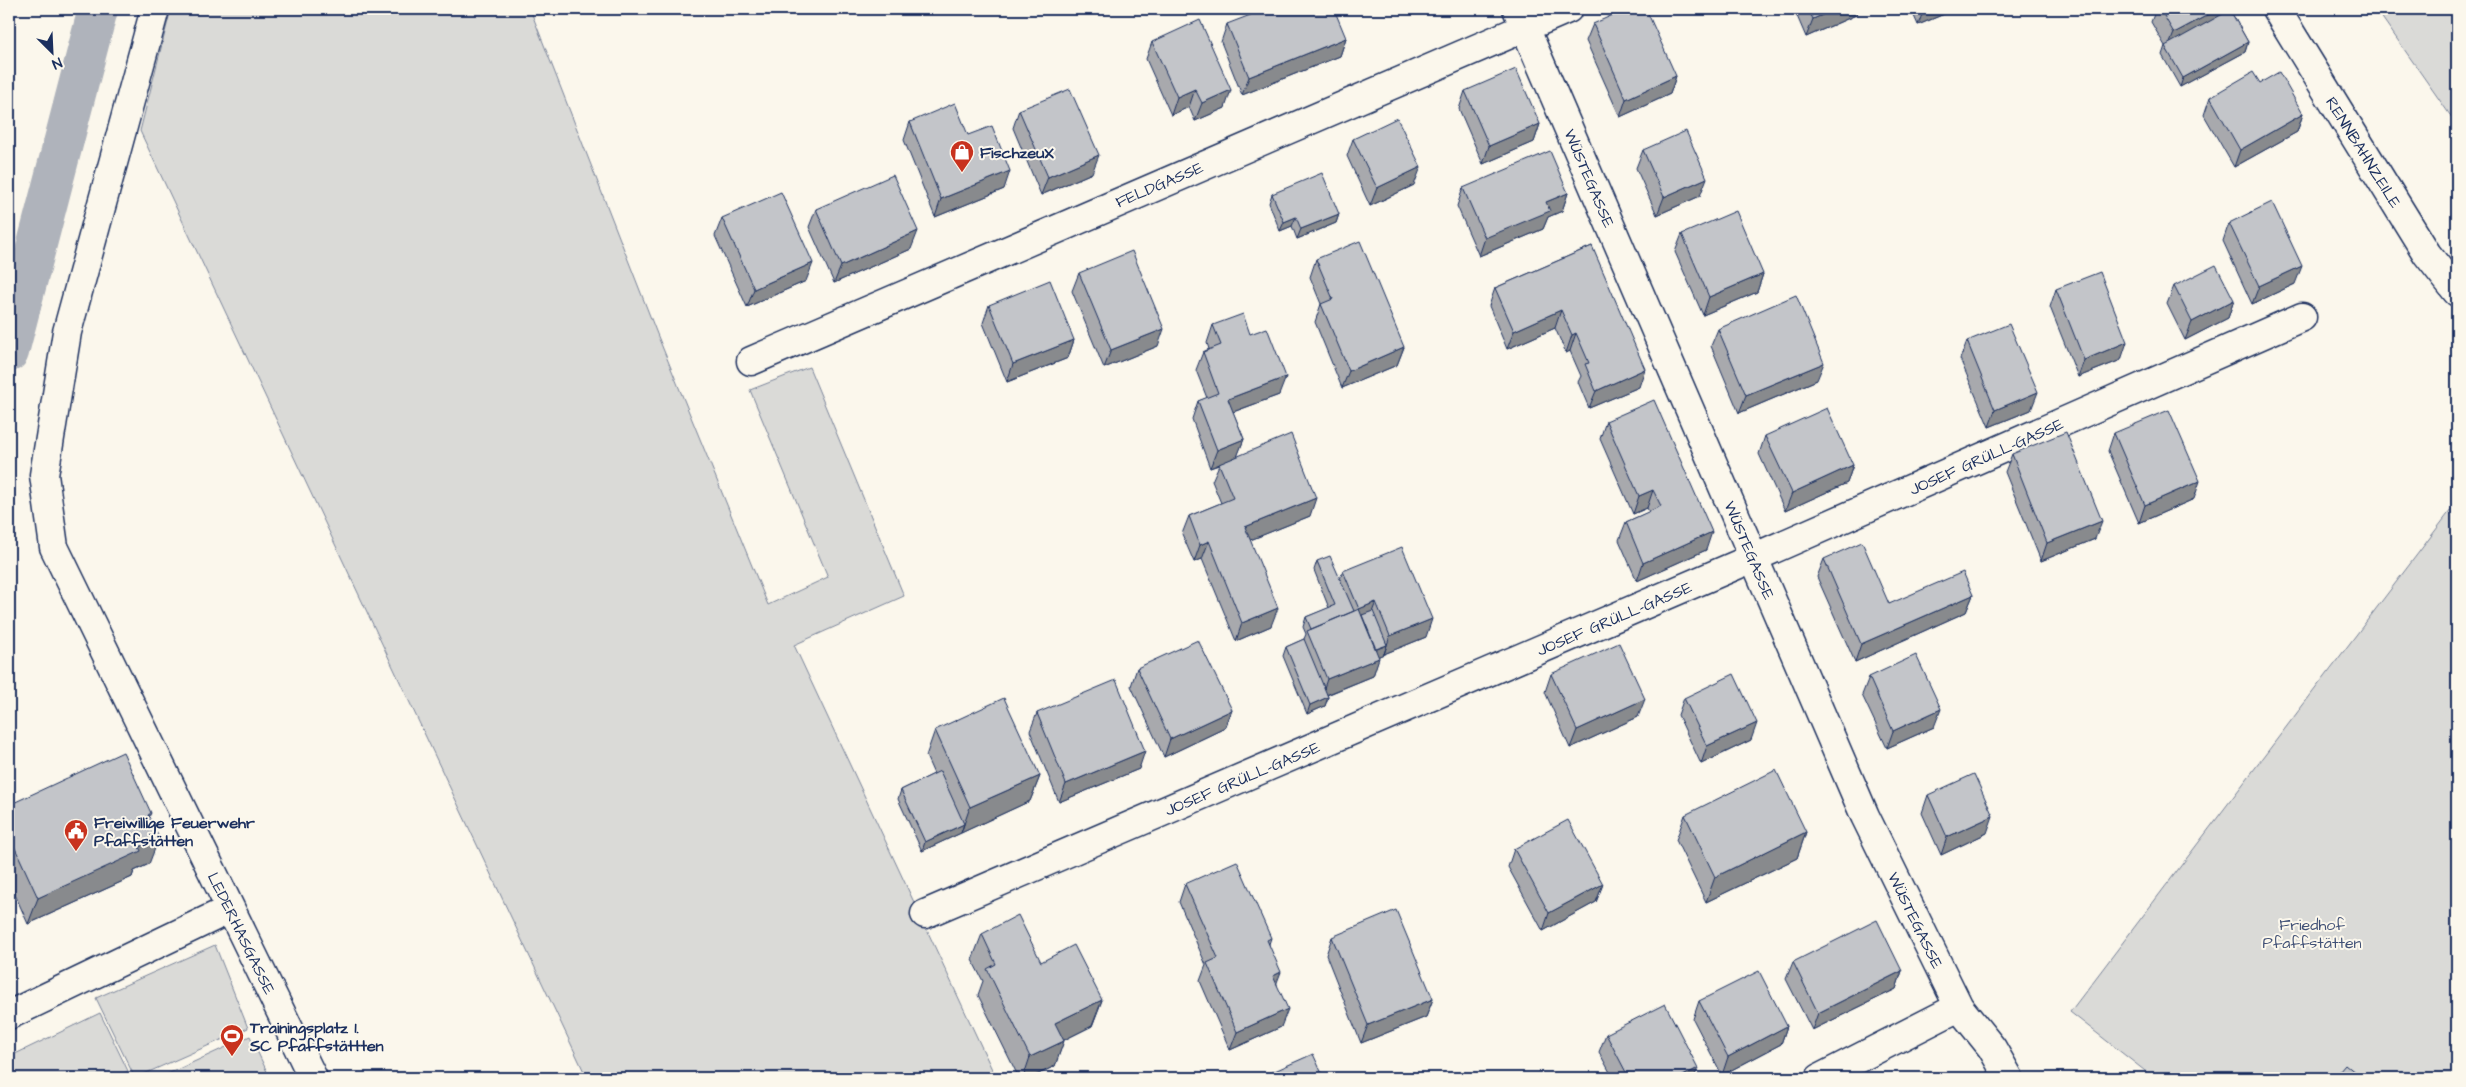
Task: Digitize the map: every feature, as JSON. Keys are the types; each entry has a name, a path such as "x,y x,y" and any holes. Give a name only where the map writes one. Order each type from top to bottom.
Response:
{"street":[{"name":"LEDERHASGASSE","path":"155,9 67,332 44,475 54,547 313,1078"},
{"name":"FELDGASSE","path":"751,361 1521,18 1568,9"},
{"name":"RENNBAHNZEILE","path":"2276,9 2427,254 2457,292"},
{"name":"WÜSTEGASSE","path":"1521,18 1865,816 1960,1007 1992,1048 2009,1078"},
{"name":"JOSEF GRÜLL-GASSE","path":"925,914 1754,558 2302,317"},
{"path":"9,1015 230,909"},
{"path":"1820,1078 1960,1007"}],"green space":[{"path":"171,9 530,9 657,334 768,605 828,577 750,390 809,367 904,596 794,645 996,1078 587,1078 140,131"},
{"path":"2376,9 2457,9 2457,125"},
{"name":"Friedhof Pfaffstätten","path":"2457,502 2457,1078 2154,1078 2070,1012"},
{"path":"215,945 248,1028 135,1078 96,998"},
{"path":"100,1013 128,1071 114,1078 9,1078 9,1057"},
{"name":"Trainingsplatz 1. SC Pfaffstättten","path":"250,1036 270,1078 159,1078"}],"building":[{"path":"1266,9 1334,9 1346,38 1249,77 1227,24"},
{"path":"1626,9 1646,9 1676,76 1626,99 1593,24"},
{"path":"1808,9 1836,9 1813,19"},
{"path":"2160,9 2219,9 2174,33"},
{"path":"2230,10 2248,42 2183,78 2165,46"},
{"path":"1200,20 1231,90 1202,103 1195,89 1177,97 1152,42"},
{"path":"1516,69 1540,124 1489,146 1465,91"},
{"path":"2253,72 2260,83 2279,72 2303,114 2240,150 2210,97"},
{"path":"1070,89 1099,155 1048,177 1019,110"},
{"path":"955,103 968,135 992,126 1010,171 941,199 910,122"},
{"path":"1397,118 1421,167 1377,188 1353,139"},
{"path":"1686,131 1707,178 1664,197 1643,150"},
{"path":"1550,151 1568,193 1546,202 1550,211 1485,238 1463,188"},
{"path":"1322,173 1339,214 1301,229 1296,217 1284,222 1272,194"},
{"path":"893,175 918,231 841,266 816,209"},
{"path":"781,192 813,263 754,289 722,218"},
{"path":"2272,202 2302,266 2259,286 2229,223"},
{"path":"1736,211 1763,274 1709,297 1682,234"},
{"path":"1360,241 1404,347 1349,371 1321,304 1333,299 1316,259"},
{"path":"1592,246 1645,369 1596,391 1585,364 1589,363 1576,333 1572,335 1561,310 1514,331 1495,288"},
{"path":"1132,251 1164,329 1111,350 1079,273"},
{"path":"2216,265 2234,300 2192,322 2174,286"},
{"path":"2100,272 2127,342 2084,360 2056,289"},
{"path":"1050,280 1074,340 1013,364 989,305"},
{"path":"1796,295 1824,363 1746,395 1718,329"},
{"path":"1243,314 1250,334 1267,328 1286,377 1228,399 1244,439 1217,450 1198,401 1218,393 1203,352 1221,345 1213,325"},
{"path":"2009,324 2038,392 1995,410 1967,341"},
{"path":"1654,400 1712,532 1643,563 1626,522 1661,506 1653,490 1639,496 1606,421"},
{"path":"1827,408 1853,465 1792,493 1765,436"},
{"path":"2169,410 2200,481 2145,505 2114,433"},
{"path":"2066,432 2102,521 2047,543 2012,454"},
{"path":"1291,434 1316,498 1245,527 1278,608 1242,623 1209,541 1200,545 1189,516 1233,498 1219,464"},
{"path":"1862,542 1889,604 1963,572 1973,595 1861,644 1824,559"},
{"path":"1402,547 1432,619 1390,636 1376,602 1359,609 1343,571"},
{"path":"1330,556 1354,611 1311,629 1306,617 1335,605 1317,561"},
{"path":"1359,609 1379,658 1327,679 1307,631"},
{"path":"1373,611 1387,645 1376,649 1362,615"},
{"path":"1304,639 1328,697 1310,705 1286,647"},
{"path":"1198,640 1232,710 1170,739 1137,668"},
{"path":"1619,643 1645,699 1577,730 1551,674"},
{"path":"1916,655 1941,709 1893,731 1869,677"},
{"path":"1734,674 1757,723 1707,746 1684,698"},
{"path":"1116,680 1145,751 1066,784 1037,713"},
{"path":"1004,698 1040,776 970,807 935,730"},
{"name":"Freiwillige Feuerwehr Pfaffstätten","path":"123,752 151,813 148,815 159,838 139,847 141,851 38,898 9,835 9,805"},
{"path":"1776,770 1806,832 1715,877 1685,815"},
{"path":"940,771 964,824 925,842 901,790"},
{"path":"1974,774 1993,816 1947,837 1928,795"},
{"path":"1568,820 1603,884 1549,913 1514,849"},
{"path":"1237,861 1271,938 1267,940 1281,972 1273,976 1288,1009 1237,1032 1207,963 1218,958 1185,884"},
{"path":"1396,910 1433,999 1368,1025 1332,937"},
{"path":"1018,915 1041,962 1074,945 1102,1000 1055,1023 1064,1041 1030,1057 987,969 996,964 982,934"},
{"path":"1877,920 1902,971 1818,1013 1793,962"},
{"path":"1759,971 1787,1026 1728,1057 1699,1001"},
{"path":"1665,1004 1698,1068 1679,1078 1629,1078 1606,1034"},
{"path":"1313,1054 1324,1078 1259,1078"},
{"path":"2345,1064 2362,1078 2333,1078"}],"waterway":[{"path":"9,352 98,9"}],"place":[{"name":"FischzeuX","path":"962,173"},
{"name":"Freiwillige Feuerwehr Pfaffstätten","path":"76,852"},
{"name":"Trainingsplatz 1. SC Pfaffstättten","path":"232,1057"}]}
